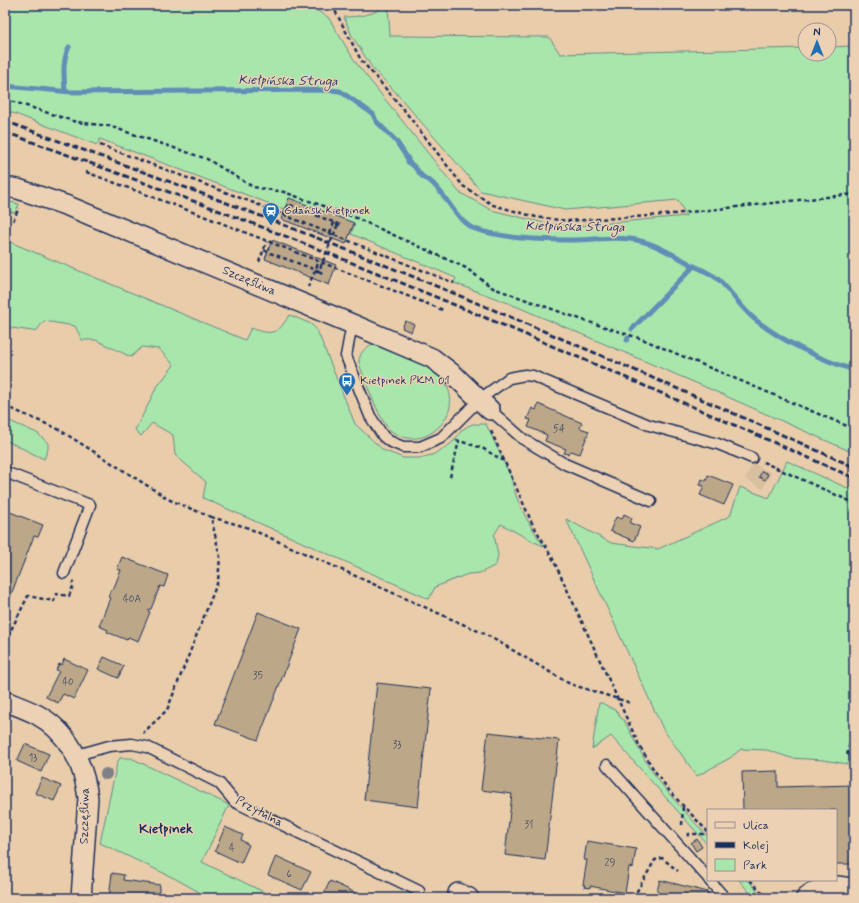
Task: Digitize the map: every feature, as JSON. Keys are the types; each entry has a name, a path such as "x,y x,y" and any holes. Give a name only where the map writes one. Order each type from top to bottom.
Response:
{"street":[{"name":"Szczęśliwa","path":"5,187 18,189 68,206 432,358 454,375 485,404"},
{"name":"Szczęśliwa","path":"5,701 37,715 57,728 76,755 86,782 88,798 80,898"},
{"path":"806,898 822,887 827,886 840,886 854,889"}],"lane":[{"path":"352,324 346,356 370,416 383,436 389,441 403,446 420,447 442,438 485,404 509,378 525,375 533,376 649,425 718,444 752,458"},
{"path":"485,404 523,439 564,464 651,501"},
{"path":"5,472 90,505 64,573"},
{"name":"Przytulna","path":"76,755 109,746 132,744 147,748 219,783 235,802 419,891"},
{"path":"607,765 707,877"},
{"path":"711,881 725,898"}],"path":[{"path":"332,5 361,60 404,110 463,186 493,205 536,217 568,221 664,215 854,194"},
{"path":"5,99 76,122 109,126 207,159 254,187 284,192 354,217 466,268 493,288 642,339 854,429"},
{"path":"100,145 284,215 454,283"},
{"path":"86,172 443,310"},
{"path":"14,221 21,202"},
{"path":"284,215 288,204 339,224"},
{"path":"330,233 334,223 339,224"},
{"path":"319,271 339,224"},
{"path":"259,262 267,241"},
{"path":"264,250 322,273 315,270"},
{"path":"308,287 319,261"},
{"path":"5,406 58,429 170,500 211,517 246,527 488,635 570,684 632,703"},
{"path":"491,430 532,523 546,546 568,590 639,746 671,793 707,832"},
{"path":"450,477 458,441 482,448 505,461"},
{"path":"752,458 854,503"},
{"path":"132,744 167,710 218,581 220,557 211,517"},
{"path":"5,642 28,596 54,601 56,594 69,596 74,584 64,573"},
{"path":"854,731 847,756 854,754"},
{"path":"682,825 683,805"},
{"path":"689,834 707,833"},
{"path":"633,898 655,860 663,857 678,871"},
{"path":"751,881 767,898"},
{"path":"600,898 601,892"}],"shaded area":[{"path":"753,463 771,473 763,489 745,479"}],"green space":[{"path":"5,5 307,5 328,17 356,63 459,192 491,210 544,223 575,226 686,216 678,200 565,210 481,191 390,86 373,69 352,36 344,17 366,15 377,11 385,5 388,5 390,36 549,37 560,54 797,48 797,62 837,62 837,47 854,46 854,453 703,386 506,302 454,283 456,278 351,234 355,224 290,199 286,210 100,139 97,145 5,110"},
{"path":"5,201 19,204 15,213 5,210"},
{"path":"5,240 245,340 251,328 266,332 273,332 280,328 290,315 311,324 317,330 355,424 383,450 403,458 420,458 432,455 448,446 454,441 462,430 468,426 473,424 486,424 511,477 516,496 528,522 544,546 501,524 494,535 498,555 496,565 480,573 468,574 435,587 429,599 203,498 206,482 175,455 173,435 152,423 141,436 135,430 156,388 174,365 159,349 142,347 131,357 96,340 82,340 75,326 44,321 37,330 32,331 5,327"},
{"path":"374,344 419,362 435,372 441,378 449,391 450,404 447,416 439,427 428,434 416,438 402,437 389,429 385,424 372,398 359,363 360,356 363,351"},
{"path":"5,419 37,433 48,443 48,449 44,459 5,440"},
{"path":"787,461 854,491 854,765 823,760 791,758 767,750 741,749 730,758 697,776 663,729 566,519 611,543 658,549 730,516 740,487 769,498"},
{"path":"599,703 602,703 618,712 620,717 624,720 658,780 707,836 707,844 611,736 592,749"},
{"path":"120,758 131,758 229,805 202,862 276,898 196,898 199,892 174,878 100,843 117,763"},
{"path":"740,881 749,881 764,898 754,898"}],"building":[{"path":"289,198 354,223 346,244 281,219"},
{"path":"272,240 336,265 329,285 265,259"},
{"path":"405,321 414,324 411,332 402,328"},
{"path":"538,404 582,423 580,428 589,431 580,454 571,451 568,454 564,453 566,449 545,441 547,435 528,427 531,420 527,419 532,408 536,410"},
{"path":"762,471 768,474 765,480 759,477"},
{"path":"708,475 733,485 724,505 700,495 704,486 700,485 702,479 706,481"},
{"path":"5,510 43,525 38,537 34,536 5,610"},
{"path":"624,514 632,518 630,523 640,527 634,541 610,531 616,517 622,519"},
{"path":"122,557 168,575 164,587 160,586 151,609 148,611 150,612 138,641 128,637 127,640 107,632 108,630 99,626 110,598 108,597 111,589 113,590 121,570 117,569"},
{"path":"258,612 301,629 258,740 215,724"},
{"path":"104,657 124,666 118,678 98,669"},
{"path":"64,659 88,670 74,699 63,694 58,703 46,697 59,671 56,670 59,664 62,665"},
{"path":"377,683 431,689 418,807 364,800"},
{"path":"488,732 559,740 545,860 505,855 512,794 481,790"},
{"path":"25,744 49,754 41,772 17,761"},
{"path":"778,771 778,787 854,785 854,864 837,864 837,809 743,809 742,772"},
{"path":"42,778 61,786 54,801 35,793"},
{"path":"225,827 243,835 241,840 249,845 241,863 215,851"},
{"path":"697,839 702,847 696,851 691,843"},
{"path":"587,841 636,849 633,868 629,867 625,893 590,886 590,888 584,887 585,885 583,885 587,860 584,860"},
{"path":"276,856 311,872 302,890 268,875"},
{"path":"112,873 124,875 123,880 160,885 158,895 164,896 164,898 133,895 132,898 109,898"},
{"path":"660,880 708,892 706,898 655,898"},
{"path":"330,881 356,893 355,895 362,898 322,898"}],"waterway":[{"path":"65,91 64,63 69,47"},
{"name":"Kiełpińska Struga","path":"5,86 71,92 340,91 373,114 376,121 396,141 408,159 408,162 414,166 423,177 436,186 462,221 469,226 497,235 522,238 547,240 617,238 639,240 650,244 718,279 752,317 779,336 816,356 854,370"},
{"path":"632,329 694,266"}],"railway":[{"path":"5,121 258,215 365,257 715,405 854,467"},
{"path":"5,132 219,211 361,266 573,355 854,478"}],"place":[{"name":"Gdańsk Kiełpinek","path":"271,226"},
{"name":"Kiełpinek PKM 01","path":"347,396"}],"district":[{"name":"Kiełpinek","path":"166,829"}]}
